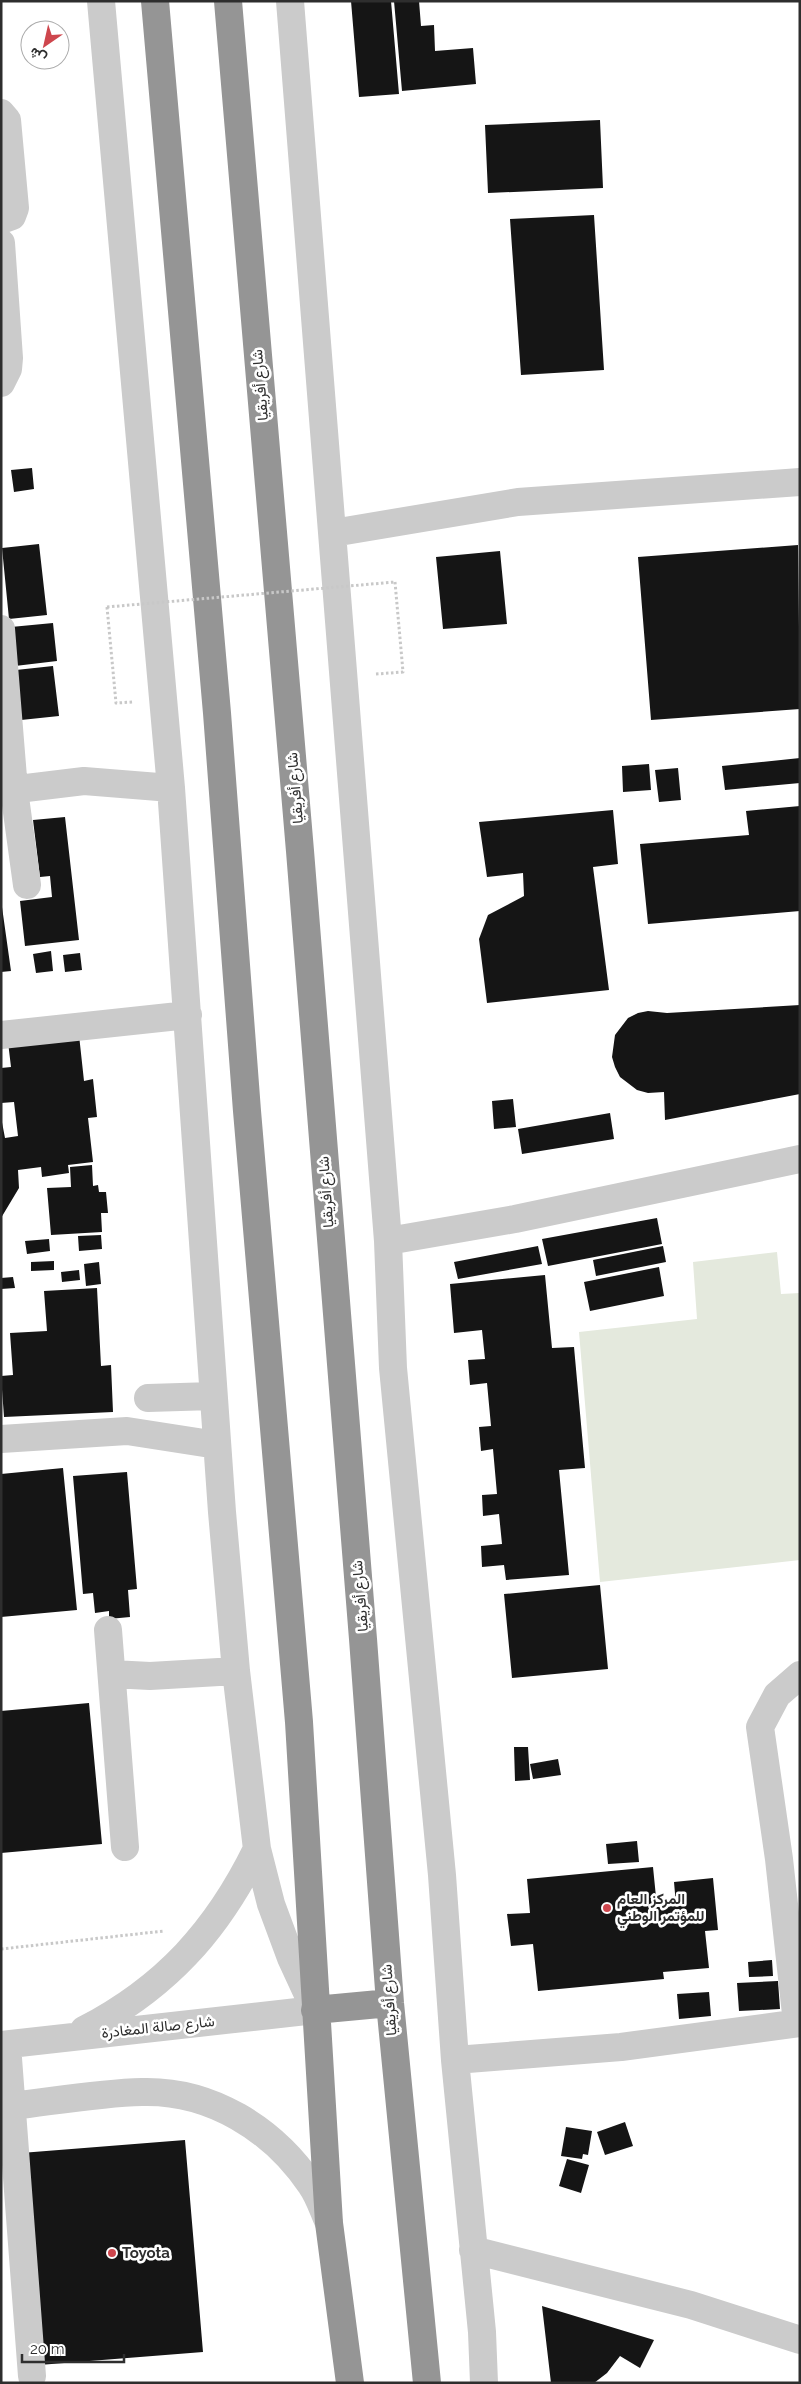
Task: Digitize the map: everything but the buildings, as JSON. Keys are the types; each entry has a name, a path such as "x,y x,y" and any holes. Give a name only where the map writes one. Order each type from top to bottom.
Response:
{"highway":[{"path":"155,1 217,713 247,1111 299,1722 329,2223 350,2383"},
{"name":"شارع أفريقيا","path":"228,1 300,851 390,2004 427,2383"},
{"path":"315,2010 390,2004"}],"street":[{"path":"101,1 171,788 213,1396 236,1671 257,1849 271,1904 291,1958 315,2010"},
{"path":"290,1 388,1241 394,1368 442,1875 455,2060 482,2332 484,2383"},
{"path":"1,114 7,120 14,208 12,216 1,220"},
{"path":"1,243 9,358 8,369 1,383"},
{"path":"333,533 518,502 800,482"},
{"path":"1,629 8,791 27,885"},
{"path":"8,791 84,781 171,788"},
{"path":"1,1035 188,1015"},
{"path":"388,1241 515,1218 800,1159"},
{"path":"148,1398 213,1396"},
{"path":"1,1439 127,1431 217,1445"},
{"path":"108,1630 125,1847"},
{"path":"112,1674 150,1676 236,1671"},
{"path":"455,2060 621,2047 798,2023 760,1727 777,1695 800,1675"},
{"path":"72,2036 112,2016 149,1990 182,1960 212,1926 229,1902 257,1849"},
{"name":"شارع صالة المغادرة","path":"4,2045 315,2010"},
{"path":"4,2045 13,2106 13,2268 32,2376"},
{"path":"13,2106 142,2092 182,2095 221,2107 257,2127 288,2154 312,2186 329,2223"},
{"path":"473,2250 691,2305 800,2340"}],"path":[{"path":"116,703 106,607 395,582 403,672"},
{"path":"1,1949 212,1926"}],"shaded area":[{"path":"777,1252 781,1294 800,1293 800,1560 600,1582 579,1332 697,1319 693,1262"}],"place":[{"name":"المركز العام للمؤتمر الوطني","path":"607,1908"},
{"name":"Toyota","path":"112,2253"}]}
